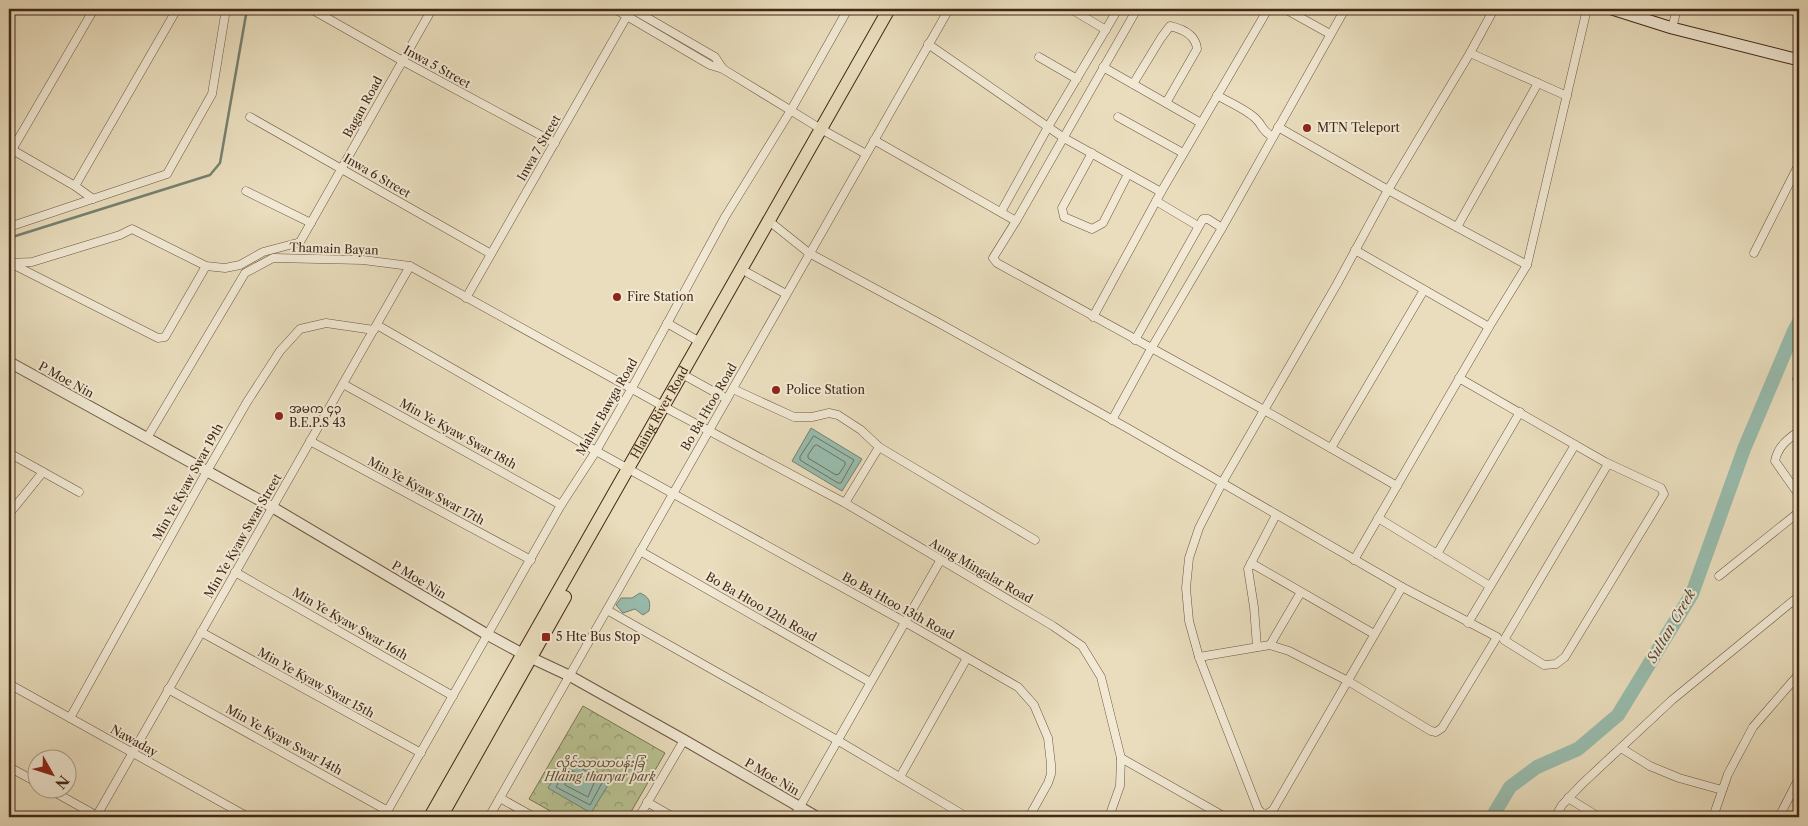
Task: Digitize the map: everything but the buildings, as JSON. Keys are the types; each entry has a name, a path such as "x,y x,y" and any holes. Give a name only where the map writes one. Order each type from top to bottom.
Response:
{"main road":[{"name":"Hlaing River Road","path":"824,131 889,9"},
{"name":"Hlaing River Road","path":"685,375 700,342 772,223 896,9"},
{"path":"1612,9 1672,28 1799,60"},
{"name":"Hlaing River Road","path":"430,817 527,656 634,472 685,375 748,273 772,223"},
{"name":"Hlaing River Road","path":"441,817 527,656"}],"street":[{"path":"9,16 13,9"},
{"path":"93,199 75,186 10,151 94,9"},
{"path":"75,186 177,9"},
{"path":"9,227 167,174 212,94 226,9"},
{"name":"Inwa 5 Street","path":"311,9 554,144"},
{"name":"Bagan Road","path":"206,266 225,268 240,265 263,252 295,245 300,242 401,60 432,9"},
{"path":"615,9 630,11 710,65 723,69 824,131 866,154"},
{"name":"Mahar Bawga Road","path":"386,814 561,504 596,451 632,388 725,217 791,110 848,9"},
{"name":"Bo Ba Htoo Road","path":"489,817 949,9"},
{"path":"1071,9 1106,30"},
{"path":"1001,212 1048,127 1118,9"},
{"path":"1137,9 993,258 997,263 1264,410 1397,486"},
{"path":"1093,317 1183,153 1268,9"},
{"path":"1285,9 1330,34"},
{"path":"1112,420 1344,9"},
{"path":"1402,587 1273,810 1267,814 1262,813 1258,809 1199,657 1189,621 1186,588 1189,558 1199,528 1222,484 1388,190 1470,53 1494,9"},
{"path":"1354,560 1489,326 1527,265 1588,9"},
{"path":"1672,28 1677,9"},
{"name":"Inwa 7 Street","path":"466,298 630,11"},
{"path":"1133,84 1170,26 1191,35 1196,42 1197,49 1166,103"},
{"path":"928,44 1064,138 1161,192"},
{"path":"1470,53 1567,96"},
{"path":"1039,57 1077,79"},
{"path":"1103,67 1201,123"},
{"path":"1457,227 1538,83"},
{"path":"1217,95 1251,114 1258,120 1264,132 1273,137"},
{"path":"1118,117 1183,153"},
{"name":"Inwa 6 Street","path":"250,118 492,254"},
{"path":"1278,127 1388,190 1527,265"},
{"path":"874,140 1016,221"},
{"path":"1092,153 1062,208 1064,217 1092,229 1103,223 1128,174"},
{"path":"1754,253 1799,164"},
{"path":"246,191 311,223"},
{"path":"1156,201 1198,226"},
{"path":"1135,340 1202,219 1205,218 1222,228"},
{"path":"772,223 809,253 938,322 1112,420 1354,560 1468,623 1501,639 1544,665 1556,664 1565,657 1664,494 1661,488 1608,464 1459,378"},
{"path":"134,228 206,266 165,336 158,338 10,263 32,262 120,235 134,228"},
{"path":"1355,250 1489,326"},
{"name":"Thamain Bayan","path":"147,438 245,274 273,258 363,260 410,266 710,430"},
{"name":"Min Ye Kyaw Swar Street","path":"97,817 410,266"},
{"path":"748,273 786,294"},
{"path":"1331,448 1424,290"},
{"name":"Min Ye Kyaw Swar 19th","path":"70,718 247,402 280,351 300,329 326,323 375,328 634,472"},
{"path":"667,323 700,342"},
{"name":"P Moe Nin","path":"9,362 272,507 488,635 570,676 817,817"},
{"path":"1799,371 1797,379 1799,385"},
{"path":"685,375 727,399"},
{"name":"Min Ye Kyaw Swar 18th","path":"343,384 561,504"},
{"path":"733,389 794,417 812,417 829,413 838,415 861,430 879,447 1035,540"},
{"path":"1437,554 1520,412"},
{"name":"Aung Mingalar Road","path":"710,430 845,503 1053,626 1082,646 1101,677 1121,758 1120,786 1109,817"},
{"path":"1799,431 1783,443 1776,452 1775,461 1799,495"},
{"name":"Min Ye Kyaw Swar 17th","path":"310,441 531,560"},
{"path":"1468,623 1575,444"},
{"path":"845,503 879,447"},
{"path":"9,453 79,492"},
{"path":"1199,657 1270,645 1289,651 1348,681 1431,731 1436,732 1442,728 1501,639 1608,464"},
{"path":"9,514 43,472"},
{"name":"Bo Ba Htoo 13th Road","path":"634,472 905,622 1018,687 1034,705 1048,738 1051,764 1051,774 1048,783 1028,817"},
{"path":"1719,576 1799,512"},
{"path":"1257,647 1254,607 1248,569 1276,515"},
{"path":"1378,518 1490,586"},
{"name":"Bo Ba Htoo 12th Road","path":"640,551 870,682"},
{"path":"794,817 940,560"},
{"path":"1250,562 1374,634"},
{"name":"Min Ye Kyaw Swar 16th","path":"235,572 453,696"},
{"path":"1270,645 1301,592"},
{"path":"1555,817 1568,798 1672,700 1799,596"},
{"path":"607,610 837,740 968,817"},
{"name":"Min Ye Kyaw Swar 15th","path":"201,632 421,753"},
{"path":"900,777 967,658"},
{"path":"1713,817 1728,774 1753,727 1799,674"},
{"name":"Nawaday","path":"9,684 248,817"},
{"name":"Min Ye Kyaw Swar 14th","path":"168,689 386,814"},
{"path":"639,817 684,740"},
{"path":"1621,748 1650,766 1679,778 1722,790"},
{"path":"1121,758 1225,817"},
{"path":"9,767 28,777"},
{"path":"1779,817 1799,778"},
{"path":"64,798 97,817"},
{"path":"500,798 534,817"},
{"path":"1568,798 1599,817"},
{"path":"647,802 673,817"}],"green space":[{"name":"လှိုင်သာယာပန်းခြံ Hlaing tharyar park","path":"583,706 665,753 628,817 561,817 529,799"}],"water":[{"path":"811,428 862,459 842,491 792,461"},
{"path":"640,593 647,598 650,605 649,611 643,615 635,609 623,613 616,605 621,598 632,598"},
{"path":"568,755 611,780 591,813 548,788"}],"waterway":[{"path":"9,238 210,175 220,163 247,9"},
{"name":"Sultan Creek","path":"1492,817 1510,787 1537,767 1578,749 1618,715 1692,594 1744,449 1799,322"}],"place":[{"name":"MTN Teleport","path":"1307,128"},
{"name":"Fire Station","path":"617,297"},
{"name":"Police Station","path":"776,390"},
{"name":"အမက ၄၃ B.E.P.S 43","path":"279,416"},
{"name":"5 Hte Bus Stop","path":"546,637"}]}
